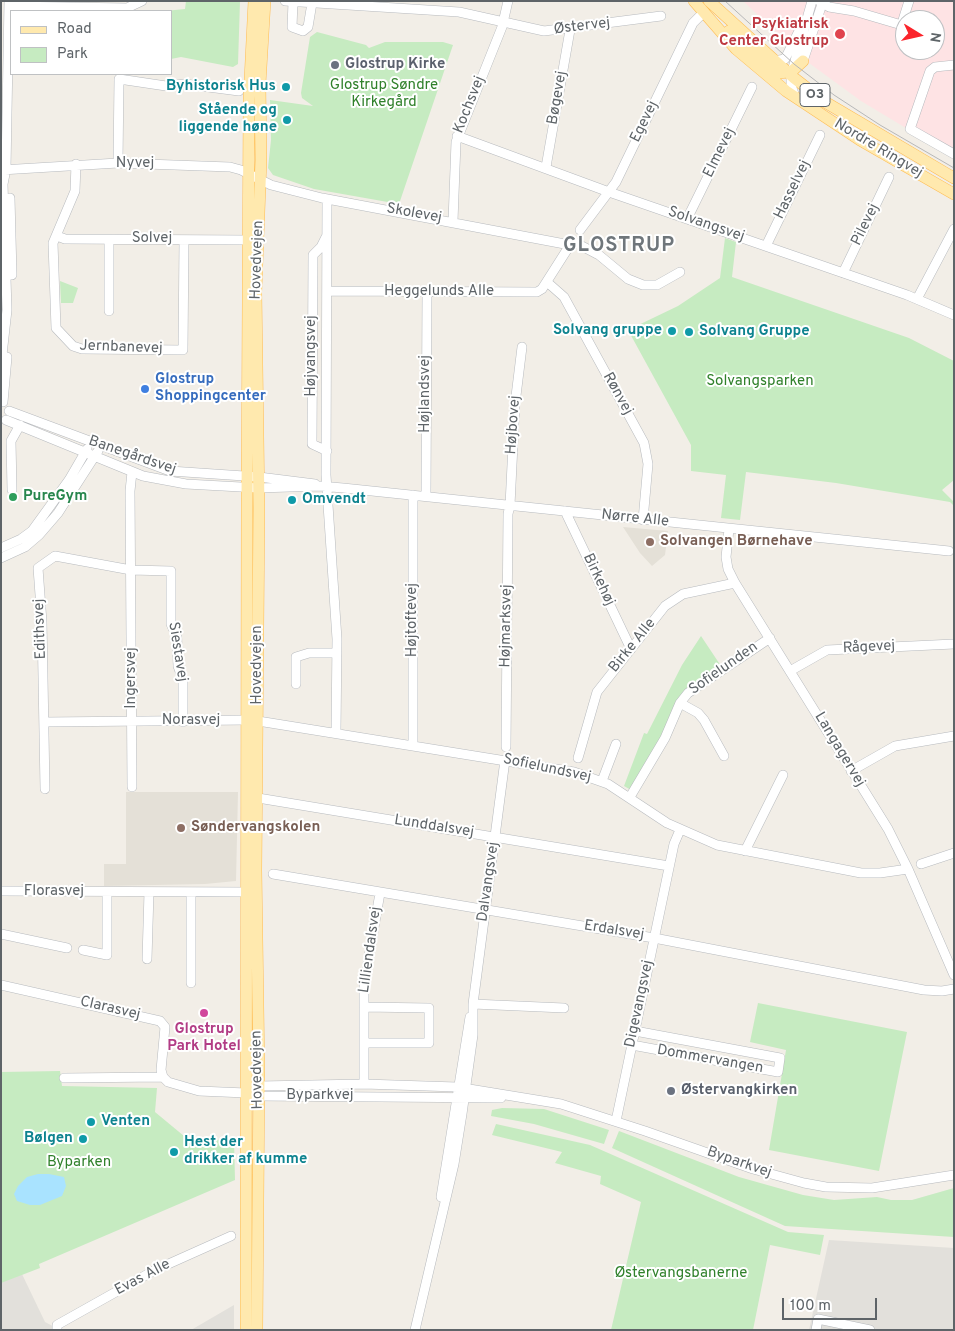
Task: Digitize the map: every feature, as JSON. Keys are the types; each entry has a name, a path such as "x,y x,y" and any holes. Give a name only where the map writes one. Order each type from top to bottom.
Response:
{"main road":[{"name":"Hovedvejen","path":"253,482 249,174 250,66 254,1"},
{"name":"Hovedvejen","path":"257,1330 258,793 253,726 253,482 260,180 260,84 265,1"},
{"name":"Nordre Ringvej","path":"694,1 706,6 825,102 954,178"},
{"name":"Nordre Ringvej","path":"706,6 748,60 797,99 954,194"},
{"path":"706,6 771,68 780,73 791,73 803,61"},
{"path":"803,61 800,71 805,79 858,118 867,128"},
{"path":"920,174 954,188"},
{"name":"Hovedvejen","path":"246,1330 248,892 253,720"}],"street":[{"name":"Østervej","path":"285,1 420,5 544,31 570,30 661,16"},
{"path":"503,22 508,1"},
{"path":"774,61 782,61 786,57 812,1"},
{"path":"797,99 792,90 791,73 812,1"},
{"path":"836,1 854,11"},
{"path":"5,418 2,393 11,235 4,169 9,4 127,8 141,2"},
{"path":"293,2 292,27 303,31 308,27 312,3"},
{"path":"803,61 822,2 895,21"},
{"name":"Egevej","path":"580,230 608,192 693,23 706,6"},
{"name":"Kochsvej","path":"452,221 457,136 503,22"},
{"name":"Bøgevej","path":"546,167 570,30"},
{"path":"954,65 935,67 930,71 910,129 954,154"},
{"path":"118,163 119,79 166,86 182,84 240,91"},
{"name":"Elmevej","path":"687,219 752,87"},
{"name":"Hasselvej","path":"766,246 820,135"},
{"name":"Solvangsvej","path":"457,136 546,167 608,192 843,272 953,313"},
{"name":"Nyvej","path":"4,169 118,163 223,166 249,174 260,180"},
{"name":"Jernbanevej","path":"76,164 75,191 53,243 56,328 70,344 82,349 183,350 184,240"},
{"name":"Pilevej","path":"843,272 890,177"},
{"name":"Skolevej","path":"260,180 276,187 327,199 452,221 570,245 576,243 599,254 628,279 643,285 664,282 680,272"},
{"name":"Højvangsvej","path":"327,199 327,451 324,486 337,653 336,732"},
{"path":"917,299 954,229"},
{"name":"Højvangsvej","path":"327,234 323,246 313,255 312,444 327,451"},
{"name":"Solvej","path":"57,236 65,239 109,240 249,240"},
{"path":"109,240 110,311"},
{"path":"547,282 570,245"},
{"path":"316,252 324,254 327,262"},
{"name":"Heggelunds Alle","path":"327,291 532,292 542,289 547,282"},
{"name":"Rønvej","path":"547,282 564,297 644,443 648,464 643,520"},
{"name":"Højlandsvej","path":"426,496 427,292"},
{"path":"1,364 6,330"},
{"name":"Højbovej","path":"510,505 514,404 522,346"},
{"name":"Banegårdsvej","path":"5,418 90,442 170,471 253,482"},
{"name":"Banegårdsvej","path":"5,418 132,472 153,478 186,484 253,482"},
{"path":"12,490 11,441 20,425"},
{"path":"1,548 22,539 32,531 64,487 86,452 90,442"},
{"path":"1,558 25,547 39,535 58,513 102,446"},
{"path":"131,570 130,484 132,472"},
{"name":"Nørre Alle","path":"253,482 309,482 324,486 952,553"},
{"name":"Højtoftevej","path":"413,495 413,746"},
{"name":"Højmarksvej","path":"506,747 508,514 510,505"},
{"name":"Birkehøj","path":"565,511 630,649"},
{"name":"Langagervej","path":"729,529 726,556 728,569 735,583 888,829 908,869 954,975"},
{"name":"Edithsvej","path":"45,789 38,568 55,556 131,570"},
{"name":"Ingersvej","path":"131,570 132,787"},
{"name":"Siestavej","path":"131,570 172,571 171,624 177,636 179,669 183,676 183,722"},
{"name":"Birke Alle","path":"578,758 597,692 665,606 683,594 735,583"},
{"name":"Sofielunden","path":"630,797 665,738 680,703 696,685 770,638"},
{"name":"Rågevej","path":"790,671 827,650 954,644"},
{"path":"296,684 296,657 309,653 337,653"},
{"name":"Sofielunden","path":"680,703 698,713 704,720 724,756"},
{"name":"Norasvej","path":"44,722 253,720"},
{"name":"Sofielundsvej","path":"253,720 574,772 602,781 680,830 717,845 861,872 880,873 908,869"},
{"path":"851,771 895,746 954,736"},
{"path":"602,781 616,744"},
{"name":"Dalvangsvej","path":"414,1330 454,1164 460,1098 505,760"},
{"path":"745,851 783,775"},
{"name":"Lunddalsvej","path":"258,793 495,837 669,866"},
{"name":"Digevangsvej","path":"616,1121 674,841 680,830"},
{"path":"921,864 954,853"},
{"name":"Erdalsvej","path":"273,874 654,938 924,990 942,991 954,989"},
{"name":"Florasvej","path":"1,891 248,892"},
{"path":"83,950 107,955 107,892"},
{"path":"147,959 148,892"},
{"path":"191,892 191,983"},
{"name":"Lilliendalsvej","path":"364,1084 365,968 380,893"},
{"path":"1,934 66,948"},
{"name":"Clarasvej","path":"1,985 163,1022 165,1027 161,1070 163,1077"},
{"path":"473,1004 564,1008"},
{"name":"Lilliendalsvej","path":"364,1007 429,1008 429,1044 364,1043"},
{"name":"Dommervangen","path":"632,1045 778,1072 780,1058 635,1030"},
{"path":"64,1078 163,1077"},
{"name":"Byparkvej","path":"163,1077 168,1082 206,1092 246,1092 364,1084 462,1088 529,1097 561,1104 616,1121 753,1170 826,1187 890,1187 954,1175"},
{"name":"Byparkvej","path":"258,1091 460,1098 529,1097"},
{"name":"Evas Alle","path":"57,1327 155,1270 231,1236"},
{"path":"816,1330 818,1319 870,1330"}],"shaded area":[{"path":"743,1 954,1 954,157 861,101 809,63"},
{"name":"Solvangen Børnehave","path":"623,527 668,531 665,555 652,566 640,553"},
{"name":"Søndervangskolen","path":"126,792 238,792 236,881 205,884 104,886 104,864 126,864"},
{"path":"829,1240 954,1248 954,1330 809,1330"},
{"path":"21,1272 45,1322 60,1330 1,1330 1,1275"},
{"path":"234,1305 234,1330 191,1330"}],"green space":[{"path":"186,1 240,1 238,64 233,67 181,57 172,59 172,10 185,9"},
{"name":"Glostrup Søndre Kirkegård","path":"317,32 366,45 369,48 385,42 443,42 453,45 399,204 314,189 273,175 268,168 271,140 270,100 313,106 302,98 301,93 310,37"},
{"name":"Solvangsparken","path":"725,238 736,242 732,277 909,338 954,361 954,480 942,490 954,502 954,506 950,502 836,483 746,472 740,520 721,518 726,475 691,471 691,445 628,330 678,306 720,278"},
{"path":"60,281 78,288 73,303 61,303"},
{"path":"701,636 721,666 688,689 631,790 624,786 644,733 647,734 682,665"},
{"path":"758,1003 907,1032 879,1171 769,1150 786,1050 750,1042"},
{"name":"Byparken","path":"60,1071 62,1086 157,1088 155,1112 190,1141 234,1139 235,1180 39,1264 40,1268 1,1283 1,1072"},
{"path":"502,1108 544,1109 609,1130 604,1144 534,1124 491,1116 492,1110"},
{"name":"Østervangsbanerne","path":"496,1124 590,1145 788,1232 824,1235 820,1255 770,1245 753,1330 611,1330 641,1202 600,1184 601,1176 555,1163 562,1152 492,1135"},
{"path":"619,1131 739,1177 803,1195 834,1200 877,1197 891,1200 912,1200 954,1188 954,1237 785,1226 612,1148"}],"water":[{"path":"38,1174 64,1177 66,1186 62,1196 40,1205 30,1205 17,1201 14,1194 18,1186 27,1177"}],"tram line":[{"path":"725,1 794,64 834,95 880,125 954,168"}],"place":[{"name":"Psykiatrisk Center Glostrup","path":"840,34"},
{"name":"Glostrup Kirke","path":"335,65"},
{"name":"Byhistorisk Hus","path":"286,87"},
{"name":"Stående og liggende høne","path":"287,120"},
{"name":"Solvang gruppe","path":"672,331"},
{"name":"Solvang Gruppe","path":"689,332"},
{"name":"Glostrup Shoppingcenter","path":"145,389"},
{"name":"PureGym","path":"13,497"},
{"name":"Omvendt","path":"292,500"},
{"name":"Solvangen Børnehave","path":"650,542"},
{"name":"Søndervangskolen","path":"181,828"},
{"name":"Glostrup Park Hotel","path":"204,1013"},
{"name":"Østervangkirken","path":"671,1091"},
{"name":"Venten","path":"91,1122"},
{"name":"Bølgen","path":"83,1139"},
{"name":"Hest der drikker af kumme","path":"174,1152"}],"district":[{"name":"GLOSTRUP","path":"619,247"}]}
